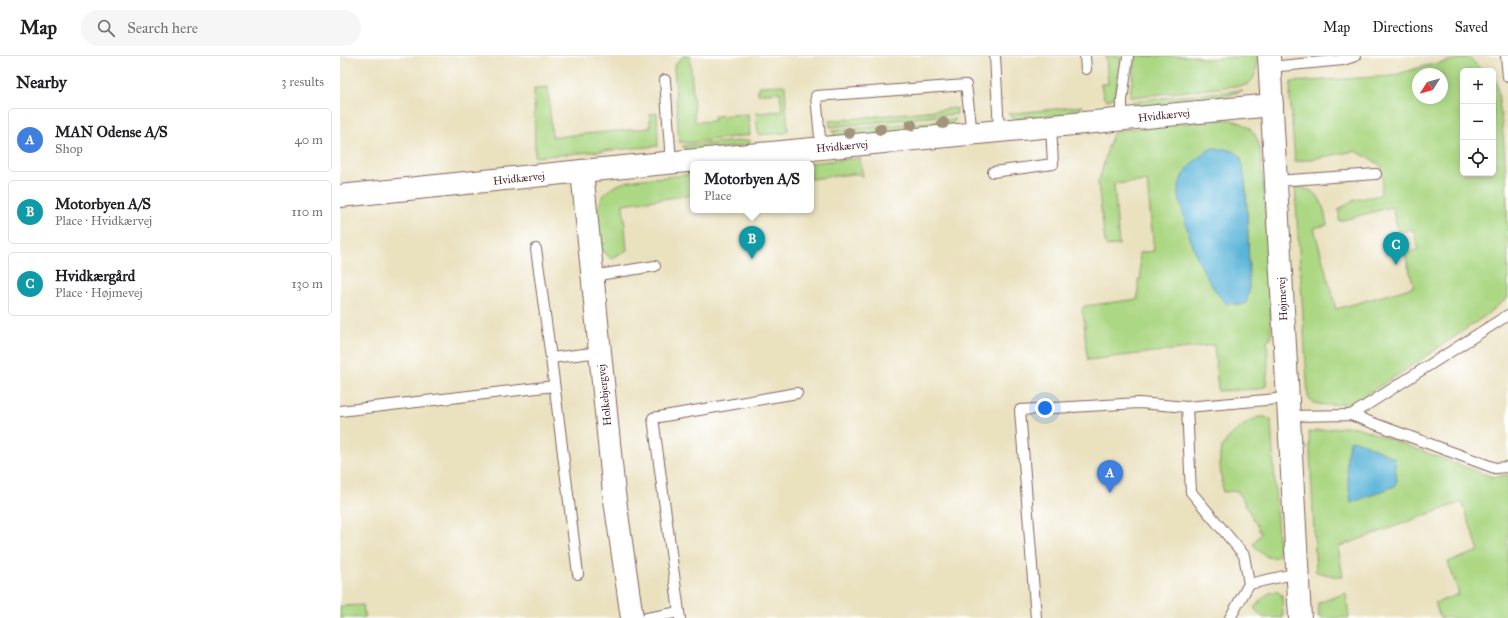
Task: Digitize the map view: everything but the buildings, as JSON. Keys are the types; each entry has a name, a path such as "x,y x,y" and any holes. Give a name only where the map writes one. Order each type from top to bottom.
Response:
{"street":[{"name":"Højmevej","path":"1270,61 1300,618"},
{"name":"Hvidkærvej","path":"340,196 671,162 1272,105"},
{"name":"Holkebjergvej","path":"582,171 614,492 632,618"}],"lane":[{"path":"995,56 999,131"},
{"path":"1086,56 1086,69"},
{"path":"1122,119 1122,100 1128,56"},
{"name":"Højmevej","path":"1270,61 1343,58 1355,56"},
{"path":"1506,56 1508,77"},
{"path":"665,80 671,162"},
{"path":"821,148 816,96 966,85 972,134"},
{"path":"993,172 1053,164 1052,126"},
{"path":"1276,181 1376,174"},
{"path":"536,249 578,574"},
{"path":"592,276 655,266"},
{"path":"1352,415 1508,315"},
{"path":"550,358 600,352"},
{"path":"340,411 554,386"},
{"path":"647,618 680,615 653,418 797,393"},
{"path":"1036,618 1020,410 1139,403 1187,407 1289,407 1352,415 1495,468 1508,467"},
{"path":"1187,407 1191,492 1244,555 1249,584 1230,618"},
{"path":"1249,584 1298,573"}],"green space":[{"path":"683,56 690,56 695,122 714,121 714,116 748,114 750,135 689,143 679,142 674,66"},
{"path":"1106,56 1121,56 1115,94 1112,99 1106,100 1104,98 1101,84 1108,84"},
{"path":"1136,56 1197,56 1204,59 1235,56 1257,56 1257,64 1256,72 1252,80 1246,85 1132,97 1130,94"},
{"path":"1469,57 1480,68 1460,68 1460,176 1496,176 1496,81 1505,161 1508,298 1482,318 1401,373 1352,403 1325,405 1313,403 1308,397 1295,186 1304,188 1316,194 1324,209 1327,225 1314,228 1336,309 1414,287 1405,254 1418,249 1413,229 1399,233 1392,207 1339,221 1339,209 1355,200 1380,195 1383,180 1381,166 1355,151 1295,162 1290,98 1291,82 1392,76 1412,70 1412,104 1448,104 1448,68 1418,68"},
{"path":"758,86 785,86 788,131 786,133 758,135 756,113 782,111 780,92 758,94"},
{"path":"548,87 552,137 650,128 650,114 657,113 658,146 535,157 534,88"},
{"path":"1243,90 1231,95 1205,101 1177,104 1137,107 1133,101"},
{"path":"1082,106 1080,110 1075,113 1017,119 1008,114"},
{"path":"956,108 957,114 830,127 829,121"},
{"path":"956,119 951,125 836,137 832,131"},
{"path":"1226,119 1243,124 1250,129 1256,137 1259,145 1264,194 1270,311 1271,339 1267,341 1268,364 1266,386 1259,389 1218,391 1214,345 1088,360 1082,311 1084,306 1138,299 1138,279 1141,279 1139,253 1154,251 1147,181 1114,184 1119,245 1107,246 1105,243 1098,184 1113,133 1120,130","holes":["1212,148 1232,151 1242,163 1246,187 1249,265 1200,264 1178,194 1182,176 1193,164"]},
{"path":"750,140 749,145 689,152 682,146"},
{"path":"860,158 863,177 858,174 852,174 814,179 814,162"},
{"path":"690,174 690,195 623,204 627,250 611,259 601,247 599,239 598,209 602,198 609,190 629,181"},
{"path":"1259,417 1265,417 1271,420 1279,554 1272,558 1258,550 1253,544 1261,533 1238,491 1223,492 1220,468 1221,449 1229,437 1241,427"},
{"path":"1350,426 1360,428 1492,477 1508,475 1508,618 1440,618 1435,603 1459,594 1448,562 1479,551 1462,502 1338,547 1343,577 1316,572 1309,432"},
{"path":"1276,591 1282,595 1283,618 1263,618 1254,608 1266,595"},
{"path":"1346,593 1349,618 1319,618 1318,603"},
{"path":"363,605 365,618 340,618 340,606"}],"water":[{"path":"1212,148 1233,151 1239,155 1242,163 1246,197 1249,293 1246,303 1241,305 1226,303 1208,280 1195,252 1178,194 1181,180 1189,167"},
{"path":"1351,440 1360,442 1394,458 1397,480 1395,486 1351,503 1347,454"}],"place":[{"name":"Motorbyen A/S","path":"752,259"},
{"name":"Hvidkærgård","path":"1396,265"},
{"name":"MAN Odense A/S","path":"1110,493"}]}
